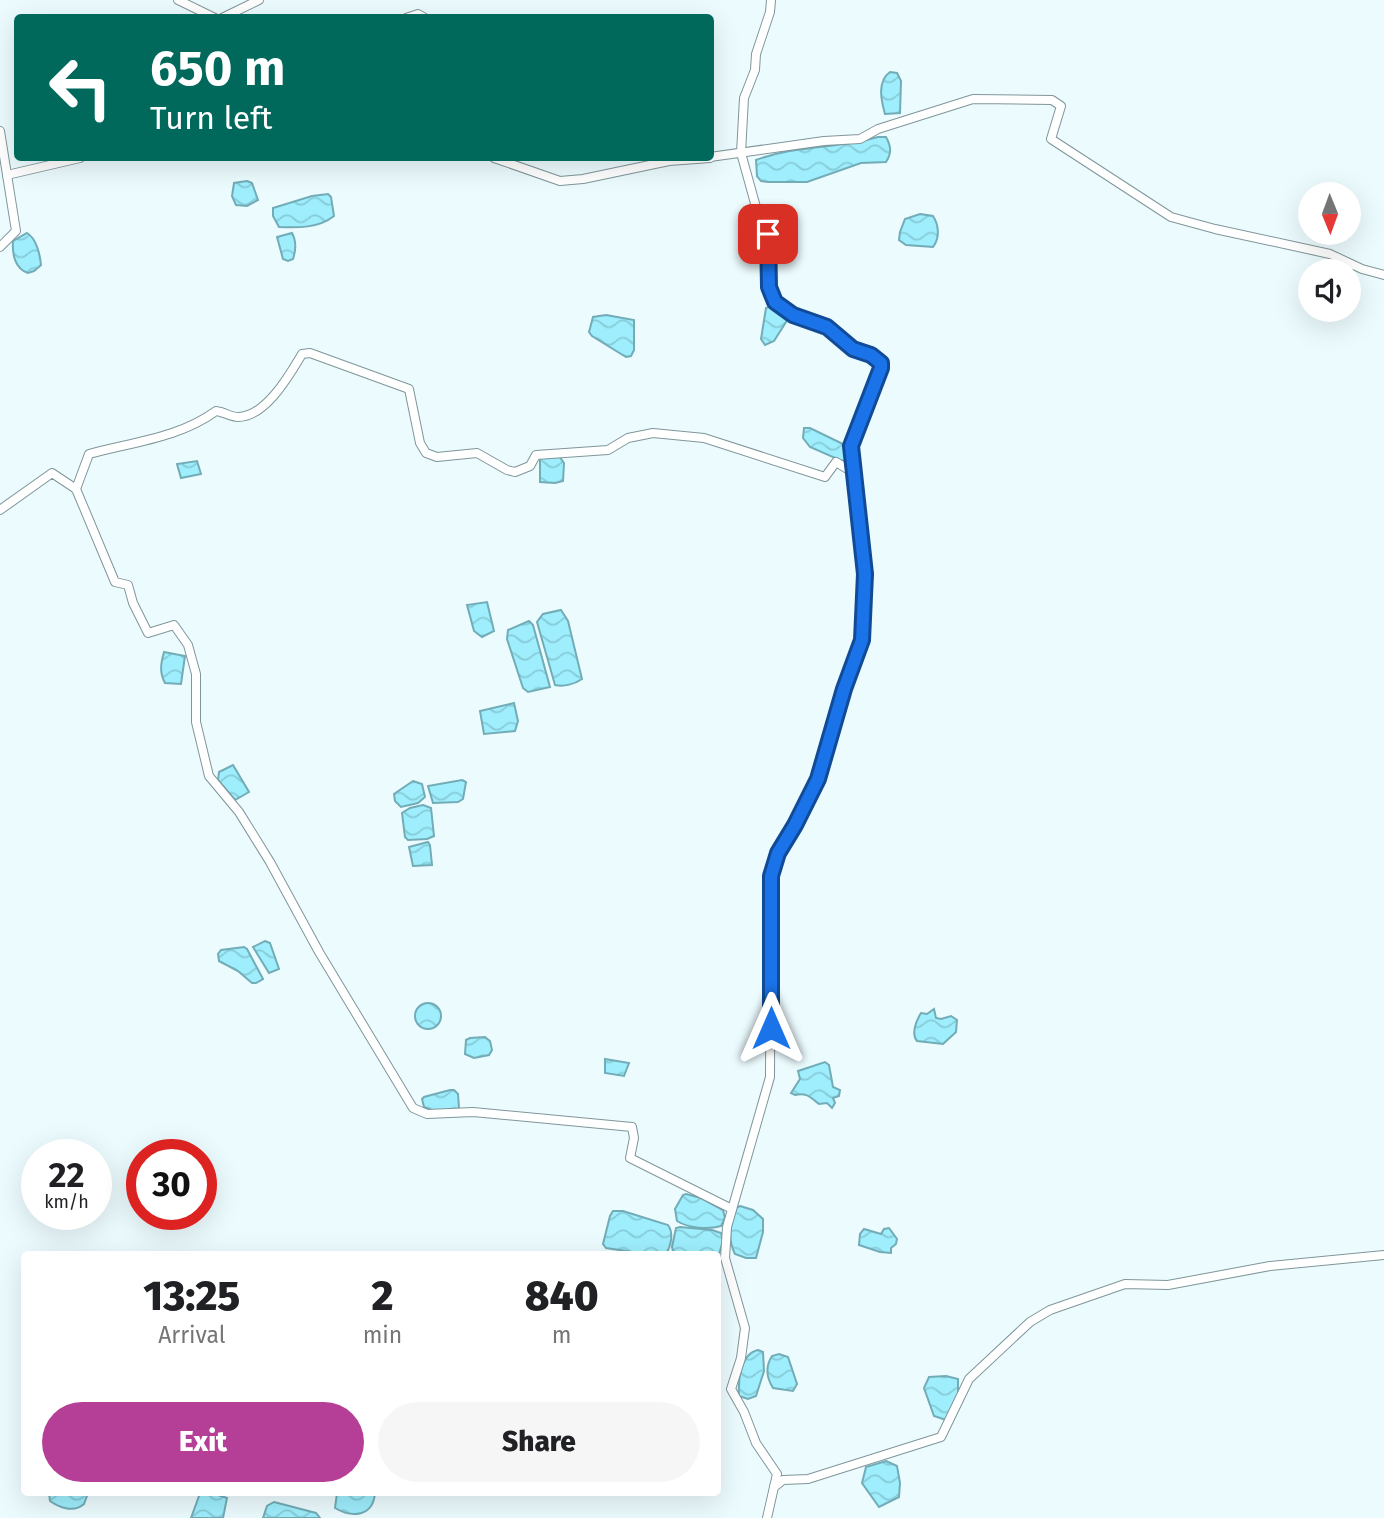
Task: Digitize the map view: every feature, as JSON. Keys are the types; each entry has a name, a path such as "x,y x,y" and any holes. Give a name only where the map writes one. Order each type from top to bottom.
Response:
{"street":[{"path":"178,0 207,14"},
{"path":"230,14 259,0"},
{"path":"766,1518 777,1474 752,1436 744,1412 731,1389 745,1337 744,1318 725,1258 727,1227 770,1077 771,876 778,853 818,779 844,689 862,640 865,574 851,446 881,368 881,363 871,355 853,349 827,327 793,315 775,302 769,287 768,234 756,207 741,153 744,97 755,71 771,0"},
{"path":"714,157 824,141 860,139 878,129 973,99 1052,100 1061,106 1051,139 1171,217 1330,254 1362,269 1384,275"},
{"path":"0,131 16,231 0,247"},
{"path":"7,175 67,161"},
{"path":"503,161 560,181 583,179 669,161"},
{"path":"76,489 89,454 180,432 216,411 234,416 247,415 282,387 302,354 310,353 408,389 420,443 426,453 437,457 477,453 515,472 530,466 536,455 608,450 628,438 653,433 704,438 825,477 836,462 853,472"},
{"path":"0,510 52,473 76,489 115,582 128,585 133,603 148,633 174,625 188,645 196,674 196,722 209,776 246,822 319,952 413,1108 427,1114 506,1114 632,1127 635,1132 630,1158 732,1209"},
{"path":"774,1488 783,1480 808,1479 941,1437 969,1380 1030,1322 1050,1310 1125,1284 1168,1285 1270,1266 1384,1255"}],"water":[{"path":"890,72 897,73 901,81 900,113 885,114 881,97 882,86 883,80"},
{"path":"886,137 889,143 890,153 886,162 861,163 807,182 768,182 761,181 757,176 756,160 771,155"},
{"path":"234,183 252,183 258,200 247,206 236,205 232,196"},
{"path":"328,194 331,197 334,216 322,223 279,227 273,216 273,208"},
{"path":"920,214 933,216 935,220 938,236 933,247 906,245 899,240 905,219"},
{"path":"27,233 39,251 41,265 28,273 17,265 13,246 13,241"},
{"path":"292,233 295,249 293,259 288,261 283,259 277,237"},
{"path":"772,306 786,314 788,319 774,341 765,345 761,339 766,308"},
{"path":"606,315 634,320 634,350 631,356 626,357 589,332 593,317"},
{"path":"804,428 810,428 845,445 849,459 842,461 810,447 803,438"},
{"path":"559,456 564,463 563,481 540,482 540,458"},
{"path":"197,461 201,474 181,478 177,464"},
{"path":"487,602 494,631 482,637 474,631 467,605"},
{"path":"561,610 568,621 582,679 562,686 555,685 537,622 543,614"},
{"path":"529,621 533,625 550,687 528,692 523,688 507,639 508,630"},
{"path":"164,652 185,656 181,684 165,683 161,667"},
{"path":"514,703 518,721 515,731 484,734 480,711"},
{"path":"233,765 249,792 235,800 218,780 219,772"},
{"path":"462,780 466,782 463,799 458,802 433,803 428,786"},
{"path":"413,781 422,784 425,797 418,803 401,807 395,801 394,794"},
{"path":"423,805 431,808 434,836 408,840 405,837 402,813"},
{"path":"428,842 432,865 413,866 409,847"},
{"path":"265,941 270,943 279,969 269,973 253,947"},
{"path":"244,947 263,979 256,983 219,961 218,954 221,950"},
{"path":"428,1003 437,1007 441,1016 437,1025 428,1029 419,1025 415,1016 419,1007"},
{"path":"934,1009 936,1018 951,1016 957,1020 956,1032 943,1044 917,1041 914,1031 919,1016"},
{"path":"485,1037 490,1041 492,1050 489,1055 474,1058 465,1054 466,1040"},
{"path":"605,1059 629,1063 624,1076 605,1073"},
{"path":"825,1062 829,1065 833,1087 840,1090 839,1096 833,1098 835,1103 832,1108 827,1103 819,1104 805,1095 791,1093 800,1079 798,1071"},
{"path":"450,1090 458,1094 457,1110 431,1110 424,1107 424,1097"},
{"path":"686,1194 701,1198 723,1210 725,1218 721,1226 698,1228 677,1221 675,1209"},
{"path":"740,1206 753,1210 763,1219 763,1232 756,1258 735,1254 733,1248 730,1237 734,1209"},
{"path":"613,1211 623,1211 668,1225 671,1240 667,1251 606,1248 603,1244"},
{"path":"676,1228 721,1233 723,1241 720,1251 673,1251"},
{"path":"889,1228 897,1239 891,1253 859,1245 860,1234 864,1229 881,1234 884,1229"},
{"path":"758,1350 763,1352 764,1371 756,1396 748,1399 739,1396 740,1376 747,1357"},
{"path":"779,1354 788,1357 797,1384 793,1391 773,1388 769,1380 767,1368 770,1360 772,1356"},
{"path":"946,1376 958,1379 958,1393 946,1420 934,1416 924,1388 929,1377"},
{"path":"886,1461 897,1466 899,1497 879,1507 862,1483 866,1467"},
{"path":"49,1496 87,1496 84,1504 71,1509 50,1501"},
{"path":"199,1496 227,1498 223,1518 191,1518"},
{"path":"337,1496 374,1496 370,1507 361,1513 348,1513 335,1508"},
{"path":"274,1502 316,1513 320,1518 263,1518 267,1506"}],"route":[{"path":"768,234 771,268 769,287 775,302 793,315 827,327 853,349 871,355 881,363 851,446 865,574 862,640 844,689 818,779 778,853 771,876 771,1028"}]}
